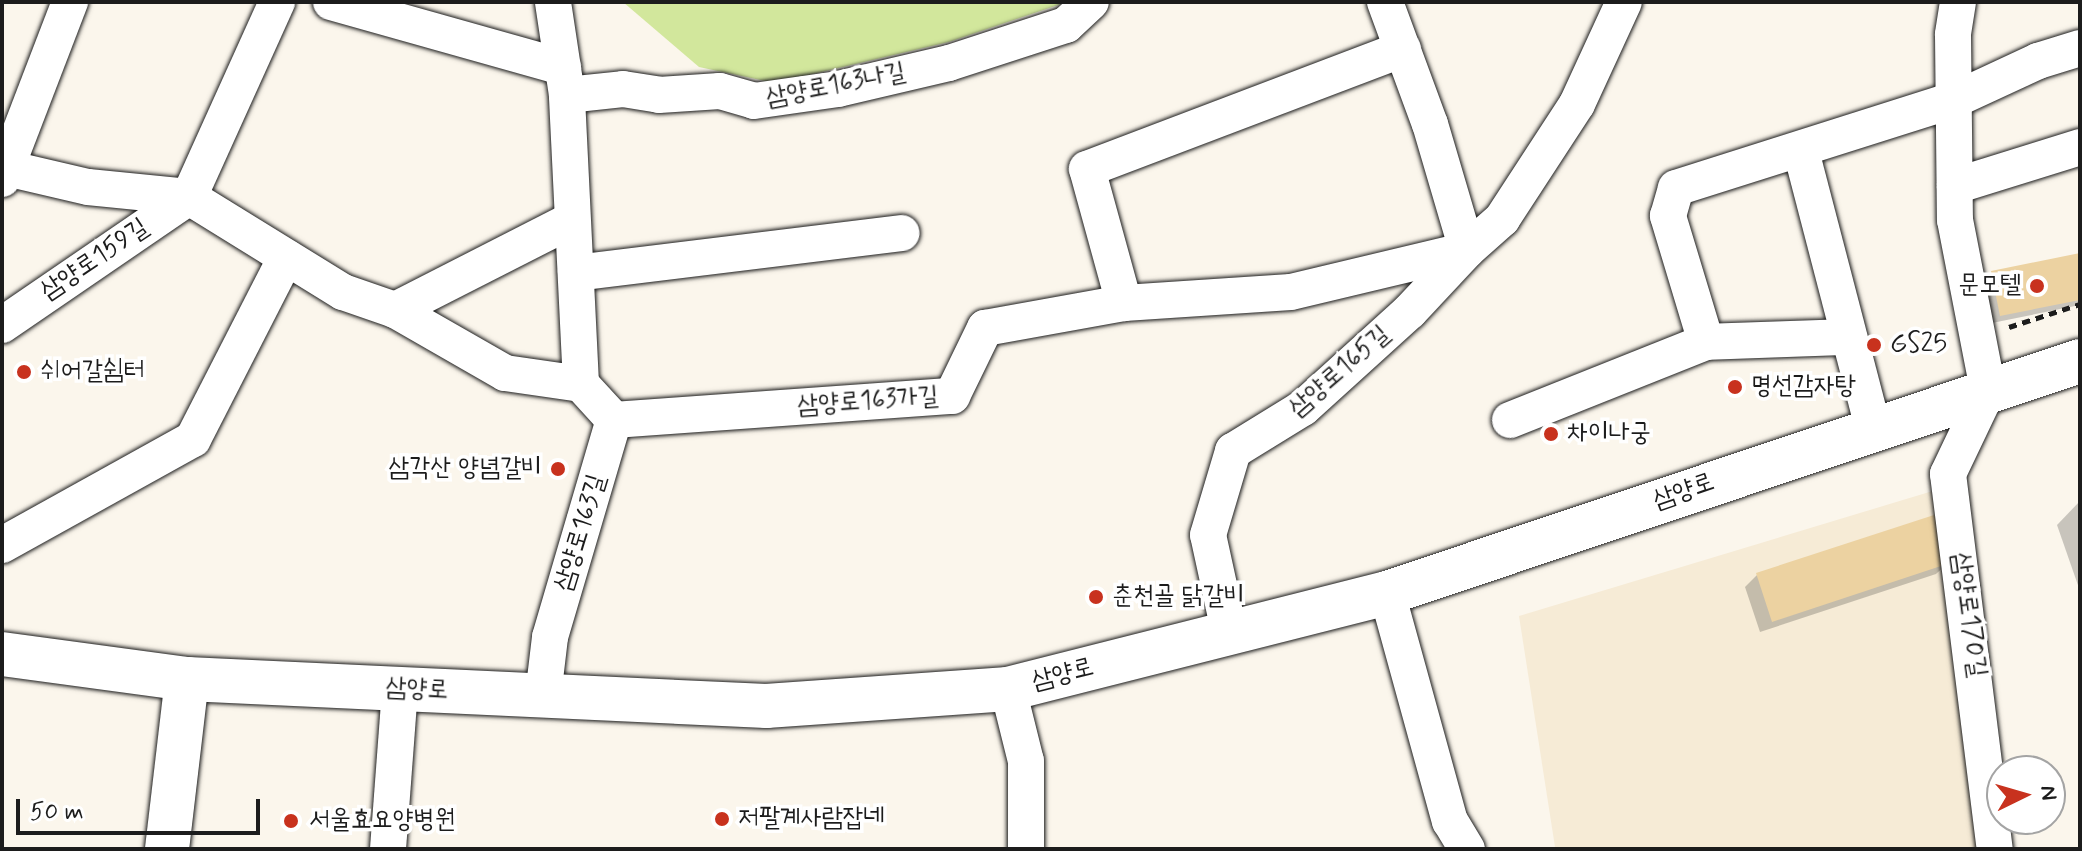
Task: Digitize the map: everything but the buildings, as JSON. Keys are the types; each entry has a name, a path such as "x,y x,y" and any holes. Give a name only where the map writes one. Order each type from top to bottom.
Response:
{"main road":[{"name":"삼양로","path":"2,654 187,679 766,706 1008,689 1387,593 1873,427 2080,361"},
{"path":"167,849 187,679"}],"street":[{"path":"70,2 4,171 88,187 189,197 343,292 395,310 505,373 581,384 614,420"},
{"path":"189,197 277,2"},
{"path":"331,2 565,81"},
{"path":"553,2 565,81 581,384"},
{"name":"삼양로163나길","path":"565,81 659,95 720,91 754,101 838,89 949,63 1066,25 1091,2"},
{"path":"1385,2 1467,250"},
{"name":"삼양로165길","path":"1229,631 1208,535 1233,451 1303,408 1410,311 1467,250 1502,219 1577,104 1624,2"},
{"path":"1958,2 1954,100 1955,220 1988,390"},
{"path":"1706,342 1668,216 1668,200 1684,184 1801,151 1954,100 2038,61 2080,48"},
{"path":"1124,303 1087,169 1403,49"},
{"path":"1955,186 2080,147"},
{"path":"1801,151 1846,337 1873,427"},
{"name":"삼양로159길","path":"2,325 189,197"},
{"path":"395,310 570,221"},
{"path":"576,273 902,233"},
{"name":"삼양로163가길","path":"614,420 952,396 985,328 1124,303 1291,292 1467,250"},
{"path":"2,545 193,439 286,257"},
{"path":"1510,420 1706,342 1846,337"},
{"name":"삼양로170길","path":"1988,390 1948,474 1995,849"},
{"name":"삼양로163길","path":"543,696 550,637 614,420"},
{"path":"1387,593 1450,821 1467,849"},
{"path":"388,849 400,689"},
{"path":"1008,689 1026,761 1026,849"}],"path":[{"path":"1978,336 2080,304"}],"shaded area":[{"path":"1936,490 1980,849 1555,847 1519,616"}],"green space":[{"path":"623,2 1067,2 949,42 775,83 699,67"}],"place":[{"name":"문모텔","path":"2037,286"},
{"name":"GS25","path":"1874,345"},
{"name":"쉬어갈쉼터","path":"24,372"},
{"name":"명선감자탕","path":"1735,387"},
{"name":"차이나궁","path":"1551,434"},
{"name":"삼각산 양념갈비","path":"558,469"},
{"name":"춘천골 닭갈비","path":"1096,597"},
{"name":"저팔계사람잡네","path":"722,819"},
{"name":"서울효요양병원","path":"291,821"}]}
